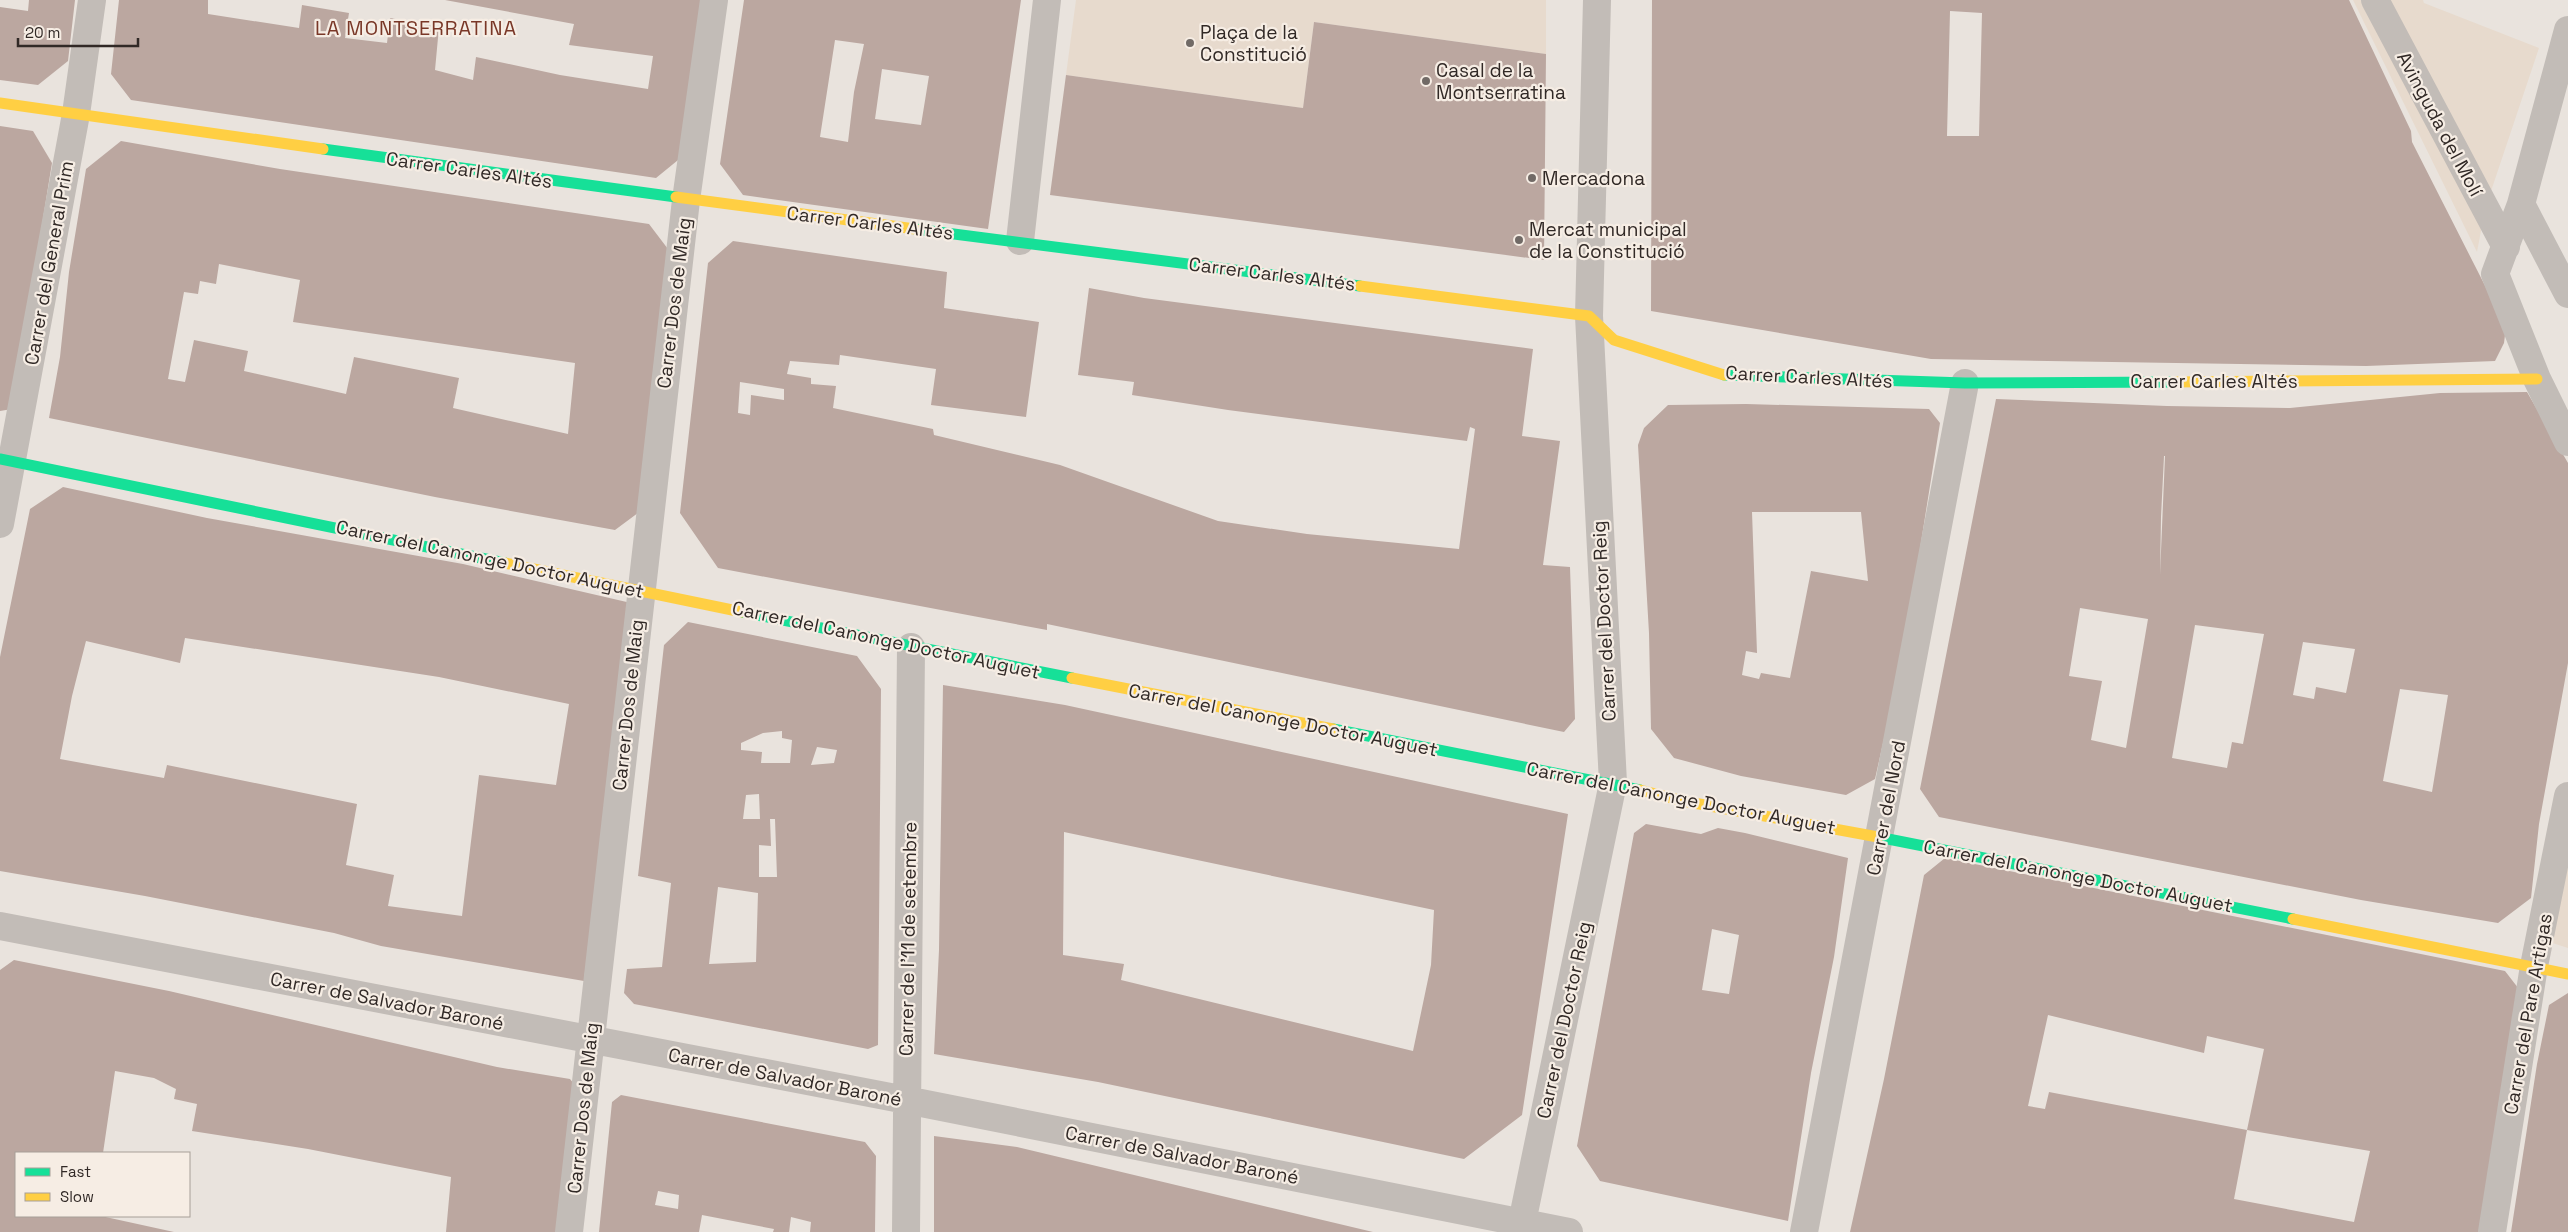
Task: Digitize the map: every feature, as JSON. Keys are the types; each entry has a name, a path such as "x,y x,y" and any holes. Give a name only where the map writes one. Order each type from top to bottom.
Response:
{"street":[{"name":"Carrer del General Prim","path":"0,524 6,460 76,114 92,0"},
{"name":"Carrer Dos de Maig","path":"569,1232 686,200 714,0"},
{"path":"1020,241 1047,0"},
{"name":"Carrer del Doctor Reig","path":"1521,1227 1613,783 1589,316 1597,0"},
{"name":"Avinguda del Molí","path":"2374,0 2506,247"},
{"path":"2567,36 2521,204 2495,274 2537,379 2568,442"},
{"name":"Carrer Carles Altés","path":"0,103 686,200 1020,241 1589,316 1614,340 1723,375 1965,383 2537,379"},
{"path":"2521,204 2568,294"},
{"name":"Carrer del Nord","path":"1804,1232 1965,383"},
{"name":"Carrer del Canonge Doctor Auguet","path":"6,460 641,589 911,647 1613,783 1683,801 1880,836 2568,974"},
{"name":"Carrer de l'11 de setembre","path":"906,1232 911,647"},
{"name":"Carrer del Pare Artigas","path":"2492,1232 2534,966 2568,796"},
{"name":"Carrer de Salvador Baroné","path":"0,926 906,1100 1521,1227 1569,1232"}],"shaded area":[{"name":"Plaça de la Constitució","path":"1076,0 1546,0 1546,54 1314,22 1303,108 1066,75"},
{"path":"2353,0 2423,0 2424,3 2539,48 2485,209 2477,252"},
{"path":"2568,804 2568,948 2540,939"}],"building":[{"path":"29,0 75,0 68,61 38,85 0,80 0,7 28,11"},
{"path":"119,0 208,0 208,14 299,28 302,5 349,13 345,38 387,43 390,18 439,27 435,70 473,80 476,57 560,75 648,89 653,56 569,45 574,24 445,0 703,0 683,156 656,178 131,100 111,74"},
{"path":"744,0 1021,0 988,229 743,195 720,164","holes":["835,40 864,44 854,92 848,142 820,137","882,69 929,76 921,125 875,119"]},
{"path":"1652,0 2349,0 2411,131 2412,142 2506,327 2504,343 2495,361 2366,366 1931,359 1651,311","holes":["1950,11 1982,13 1979,136 1947,136"]},
{"path":"1314,22 1546,54 1544,260 1050,195 1066,75 1303,108"},
{"path":"0,126 33,131 52,163 12,409 0,411"},
{"path":"121,141 280,169 649,224 671,253 646,507 615,530 435,497 49,418 60,357 69,272 86,169","holes":["219,264 300,280 293,322 575,363 568,434 453,408 459,378 354,357 346,394 244,371 248,351 194,340 185,382 168,379 184,292 198,294 200,281 216,284"]},
{"path":"733,241 947,272 944,308 1039,322 1026,417 931,405 936,369 840,355 839,365 790,361 787,374 811,378 811,384 836,386 833,408 933,429 934,435 1060,465 1218,521 1307,534 1459,549 1475,429 1470,427 1467,441 1228,410 1132,395 1134,382 1078,375 1089,288 1144,298 1533,349 1522,436 1560,441 1543,565 1570,567 1575,719 1564,732 1047,624 1047,630 718,568 680,513 708,263","holes":["740,382 784,389 784,400 751,395 750,415 738,413"]},
{"path":"2527,392 2568,463 2568,663 2539,824 2531,898 2498,923 2361,900 1939,817 1920,789 1996,399 2167,406 2290,408 2440,393","holes":["2164,456 2165,456 2160,575","2080,608 2148,619 2126,748 2091,740 2102,681 2069,676","2195,625 2264,634 2243,744 2232,742 2227,768 2172,758","2303,642 2355,649 2346,693 2316,687 2314,699 2293,695","2400,689 2448,695 2432,792 2383,781"]},
{"path":"1746,404 1929,409 1940,423 1896,685 1875,779 1846,795 1741,776 1674,758 1651,729 1649,633 1638,445 1644,428 1668,405","holes":["1752,512 1861,512 1868,581 1811,571 1790,678 1761,673 1759,679 1742,675 1746,651 1757,653"]},
{"path":"63,487 207,518 463,564 631,603 592,970 585,972 584,981 381,946 334,933 145,896 0,871 0,657 30,509","holes":["185,638 439,677 569,704 556,785 479,775 462,916 388,906 394,875 346,865 357,804 167,765 164,778 60,759 72,696 86,641 180,663"]},
{"path":"688,622 857,656 881,689 878,1045 868,1049 634,1004 624,993 627,969 662,967 671,883 638,876 664,645","holes":["782,731 782,738 792,740 790,763 761,763 762,752 741,750 741,743 763,733","817,747 837,750 834,763 811,765","759,794 760,819 743,819 746,795","770,819 775,819 777,877 759,877 759,845 771,846","718,887 758,893 756,962 709,964"]},
{"path":"943,685 1065,705 1568,814 1522,1115 1464,1159 1098,1082 934,1054 939,950","holes":["1064,832 1434,910 1431,965 1413,1051 1121,980 1124,964 1063,955"]},
{"path":"1646,824 1701,834 1718,828 1848,858 1834,957 1811,1073 1788,1221 1600,1181 1577,1146 1634,833","holes":["1712,929 1739,935 1729,994 1702,990"]},
{"path":"1945,858 2505,971 2522,993 2480,1232 1850,1232 1884,1079 1924,875","holes":["2048,1015 2204,1053 2207,1036 2264,1049 2247,1130 2049,1092 2045,1109 2028,1106","2247,1130 2370,1151 2354,1222 2234,1199"]},
{"path":"14,960 169,991 497,1067 570,1079 578,1089 563,1232 446,1232 451,1177 308,1149 192,1131 197,1104 174,1099 176,1089 154,1078 115,1071 103,1152 15,1152 15,1217 106,1217 174,1232 0,1232 0,970"},
{"path":"2568,993 2568,1232 2511,1232 2537,1064 2549,1005"},
{"path":"621,1095 865,1142 876,1156 875,1232 810,1232 811,1222 791,1217 789,1232 773,1232 774,1229 702,1215 699,1232 599,1232 612,1102","holes":["658,1191 679,1195 678,1209 655,1205"]},
{"path":"934,1136 1017,1147 1373,1232 934,1232"}],"traffic: fast":[{"path":"323,149 676,197"},
{"path":"915,229 1360,286"},
{"path":"1724,375 1965,383 2173,382"},
{"path":"0,459 505,563"},
{"path":"742,612 1072,678"},
{"path":"1333,729 1640,790"},
{"path":"1878,837 2293,919"}],"traffic: slow":[{"path":"0,103 323,149"},
{"path":"676,197 915,229"},
{"path":"1360,286 1589,316 1614,340 1724,375"},
{"path":"2173,382 2537,379"},
{"path":"505,563 742,612"},
{"path":"1072,678 1333,729"},
{"path":"1640,790 1683,801 1878,837"},
{"path":"2293,919 2568,974"}],"place":[{"name":"Plaça de la Constitució","path":"1190,43"},
{"name":"Casal de la Montserratina","path":"1426,81"},
{"name":"Mercadona","path":"1532,178"},
{"name":"Mercat municipal de la Constitució","path":"1519,240"}],"district":[{"name":"LA MONTSERRATINA","path":"416,28"}]}
